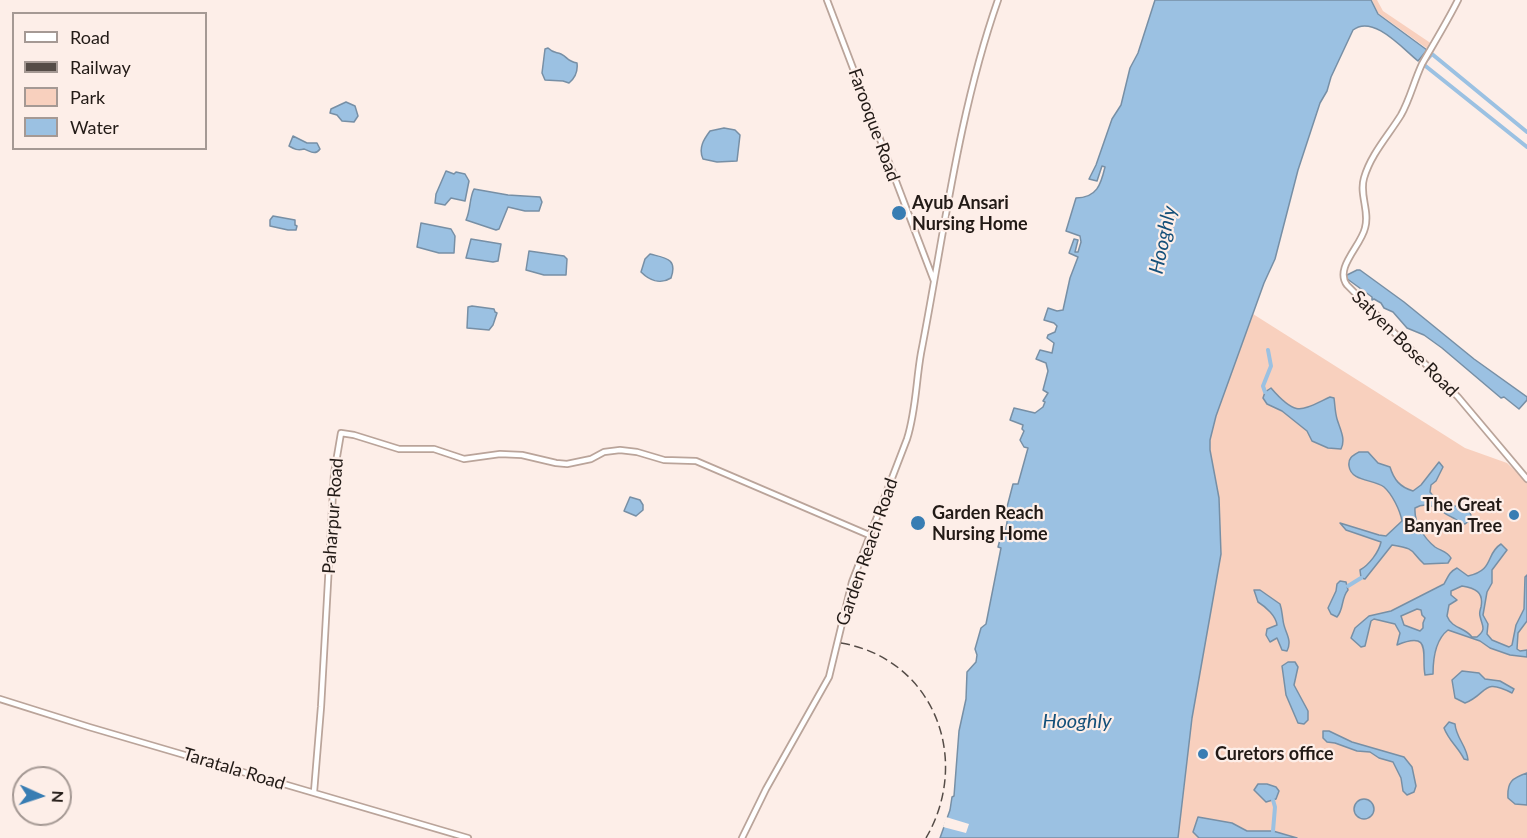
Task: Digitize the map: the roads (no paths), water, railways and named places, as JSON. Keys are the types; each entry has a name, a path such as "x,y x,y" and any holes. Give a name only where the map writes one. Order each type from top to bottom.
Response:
{"street":[{"name":"Farooque Road","path":"827,0 935,283"},
{"name":"Garden Reach Road","path":"742,838 766,789 829,677 845,606 869,535 911,428 917,374 972,87 998,0"},
{"name":"Satyen Bose Road","path":"1458,0 1430,51 1400,115 1370,163 1362,190 1366,214 1365,228 1343,271 1343,277 1347,285 1458,397 1527,480"},
{"name":"Paharpur Road","path":"314,792 334,474 341,433 399,449 434,449 464,459 500,454 522,455 556,464 567,464 591,459 604,452 630,450 664,460 696,461 869,535"},
{"name":"Taratala Road","path":"0,699 468,838"}],"water":[{"name":"Hooghly","path":"1155,0 1371,0 1378,14 1427,50 1418,61 1378,30 1369,26 1361,26 1353,30 1320,103 1298,170 1275,259 1264,283 1216,416 1210,450 1219,498 1221,554 1192,718 1178,838 940,838 954,796 959,731 966,699 967,672 976,662 975,649 981,628 986,624 1001,548 998,547 1007,523 1006,511 1013,484 1018,484 1028,448 1024,447 1020,440 1024,431 1023,425 1010,420 1014,408 1035,413 1043,407 1045,402 1043,401 1048,393 1043,390 1048,371 1046,363 1036,359 1040,350 1052,353 1054,343 1047,338 1055,332 1057,326 1044,320 1048,308 1063,310 1070,278 1078,257 1069,253 1074,239 1078,240 1075,252 1078,252 1081,242 1080,236 1066,231 1076,198 1089,196 1097,189 1102,179 1105,167 1102,166 1097,181 1089,179 1112,119 1121,105 1130,68 1138,53"},
{"path":"548,48 577,63 576,74 569,83 545,80 542,73 545,49"},
{"path":"346,102 355,106 358,116 354,122 342,121 337,115 330,113 331,109"},
{"path":"724,128 735,130 740,135 737,161 717,162 703,159 701,147 710,131"},
{"path":"293,136 307,143 317,143 320,149 314,153 293,148 289,146"},
{"path":"446,171 465,174 469,181 465,201 451,198 445,205 435,203 436,194"},
{"path":"474,189 508,195 540,197 542,202 539,211 508,207 499,229 496,230 466,220"},
{"path":"273,216 295,220 296,230 270,226"},
{"path":"421,223 451,229 455,236 454,253 439,253 417,247"},
{"path":"471,239 501,244 498,261 466,258"},
{"path":"529,251 564,256 567,259 566,275 544,275 526,270"},
{"path":"650,254 669,260 673,266 671,278 655,281 641,272 645,259"},
{"path":"1357,270 1404,302 1474,359 1527,397 1527,400 1519,409 1504,397 1501,398 1442,348 1424,335 1407,328 1393,312 1374,299 1372,300 1372,297 1346,278 1345,276"},
{"path":"468,307 494,309 497,313 489,330 467,328"},
{"path":"1271,388 1287,404 1299,409 1312,406 1330,397 1334,398 1336,416 1343,438 1341,449 1328,448 1312,441 1307,431 1282,411 1267,404 1263,398 1265,392"},
{"path":"1359,452 1368,452 1378,463 1390,467 1398,482 1413,491 1421,485 1439,462 1443,467 1436,481 1431,485 1430,492 1438,502 1468,509 1471,515 1469,521 1465,524 1460,523 1429,505 1415,508 1415,514 1418,525 1427,539 1451,558 1448,563 1424,564 1409,549 1392,545 1365,579 1361,578 1360,570 1373,558 1381,542 1346,530 1340,523 1386,536 1402,521 1395,502 1384,487 1358,478 1351,471 1350,459"},
{"path":"630,497 640,500 643,505 643,510 636,516 624,511"},
{"path":"1501,544 1507,550 1492,570 1492,583 1487,592 1483,615 1488,624 1487,634 1492,640 1509,647 1512,645 1516,625 1524,609 1525,577 1527,575 1527,621 1518,633 1517,649 1527,650 1527,657 1510,655 1448,630 1438,644 1434,656 1433,674 1425,675 1421,643 1408,641 1397,645 1400,633 1395,624 1374,619 1371,621 1365,646 1361,647 1351,638 1355,628 1369,616 1391,611 1444,584 1450,573 1457,568 1468,576 1482,570","holes":["1462,586 1471,588 1480,594 1483,629 1477,637 1472,637 1455,626 1447,616 1449,605 1457,600 1451,595 1451,591","1417,609 1421,610 1425,618 1420,631 1404,625 1401,616"]},
{"path":"1340,581 1346,582 1348,590 1337,617 1331,614 1328,608"},
{"path":"1254,590 1260,590 1280,604 1289,639 1287,651 1282,650 1277,638 1270,642 1266,635 1267,629 1277,625 1275,618 1258,602"},
{"path":"1288,662 1295,662 1298,667 1294,685 1308,711 1308,720 1304,724 1298,723 1286,695 1282,666"},
{"path":"1462,671 1479,673 1485,679 1500,681 1514,689 1512,693 1502,688 1490,687 1465,703 1455,698 1452,680"},
{"path":"1449,722 1455,724 1468,760 1464,759 1446,733 1444,728"},
{"path":"1323,731 1329,731 1352,742 1404,757 1412,767 1416,786 1414,792 1407,795 1403,791 1401,778 1393,762 1379,758 1370,752 1357,751 1327,742 1323,738"},
{"path":"1527,773 1527,805 1515,804 1508,798 1508,788 1514,779"},
{"path":"1258,784 1276,787 1279,791 1276,799 1266,802 1254,790"},
{"path":"1364,799 1371,802 1374,809 1371,816 1364,819 1357,816 1354,809 1357,802"},
{"path":"1198,817 1232,823 1247,831 1273,831 1297,838 1199,838 1193,832"}],"waterway":[{"path":"1527,132 1432,54 1423,64 1527,147"},
{"path":"1265,392 1263,386 1271,366 1268,350"},
{"path":"1348,586 1361,578"},
{"path":"1273,800 1275,807 1273,831"}],"railway":[{"path":"841,643 873,653 900,669 921,691 936,717 944,746 945,776 939,808 926,838"}],"place":[{"name":"Ayub Ansari Nursing Home","path":"899,213"},
{"name":"The Great Banyan Tree","path":"1514,515"},
{"name":"Garden Reach Nursing Home","path":"918,523"},
{"name":"Curetors office","path":"1203,754"}]}
